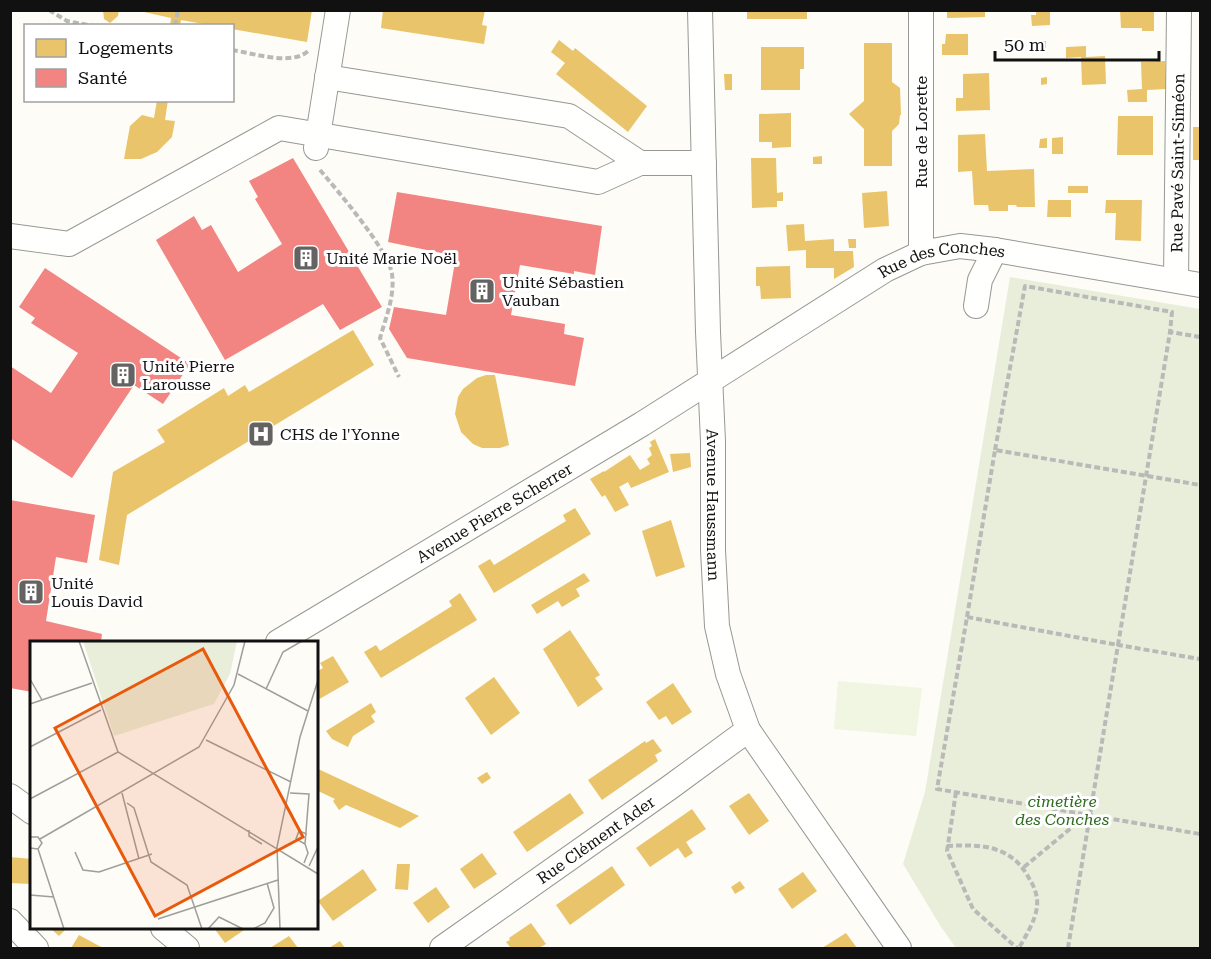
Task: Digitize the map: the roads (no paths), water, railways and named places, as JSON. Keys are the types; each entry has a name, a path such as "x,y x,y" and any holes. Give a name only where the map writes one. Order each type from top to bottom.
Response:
{"street":[{"path":"317,142 338,10"},
{"name":"Avenue Haussmann","path":"700,10 713,441 713,550 717,626 728,674 748,730 899,948"},
{"name":"Rue de Lorette","path":"921,10 921,253"},
{"name":"Rue Pavé Saint-Siméon","path":"1176,280 1179,10"},
{"path":"327,77 569,116 640,163"},
{"path":"10,236 69,244 279,128 317,142 598,182 640,163 704,163"},
{"path":"960,246 980,280"},
{"name":"Rue des Conches","path":"710,380 885,270 921,253 960,246 995,250 1200,285"},
{"path":"967,299 980,280 995,250"},
{"name":"Avenue Pierre Scherrer","path":"280,641 632,430 710,380"},
{"name":"Rue Clément Ader","path":"442,948 748,730"},
{"path":"10,921 36,948"},
{"path":"165,929 187,948"}],"place":[{"name":"Unité Marie Noël","path":"306,258"},
{"name":"Unité Sébastien Vauban","path":"482,291"},
{"name":"Unité Pierre Larousse","path":"123,375"},
{"name":"CHS de l'Yonne","path":"261,434"},
{"name":"Unité Louis David","path":"31,592"}],"park label":[{"name":"cimetière des Conches","path":"1062,810"}]}
